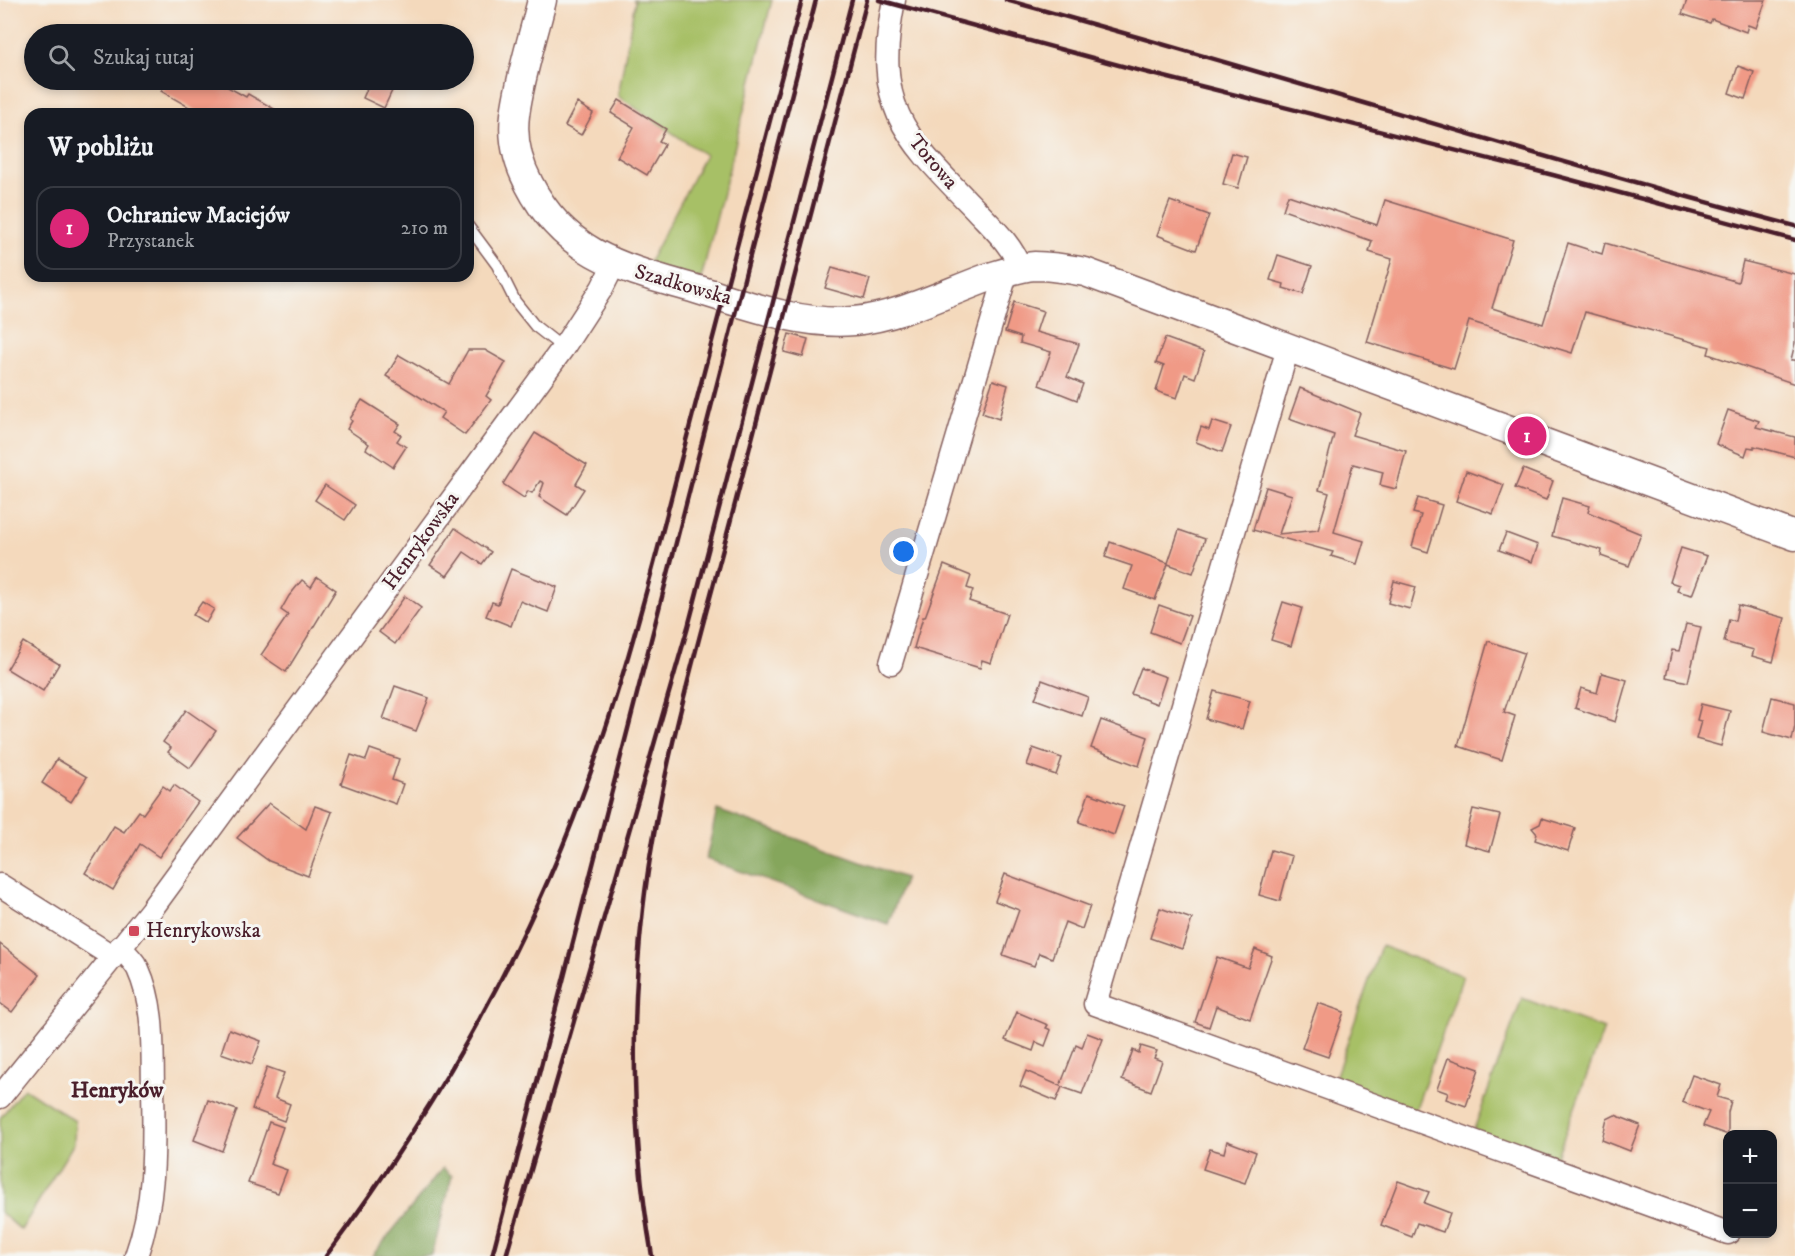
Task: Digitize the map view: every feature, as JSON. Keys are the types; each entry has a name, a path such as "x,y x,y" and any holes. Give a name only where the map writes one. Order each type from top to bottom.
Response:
{"street":[{"name":"Szadkowska","path":"542,0 514,116 514,142 521,169 538,203 560,228 586,250 614,264 749,304 831,322 853,321 897,313 1014,270 1051,267 1096,275 1795,536"},
{"name":"Torowa","path":"894,0 886,74 901,121 923,156 1011,248 1014,270"},
{"name":"Henrykowska","path":"0,1097 158,901 562,348 602,288 614,264"},
{"path":"891,663 1014,270"},
{"path":"1288,348 1095,1004 1723,1231"},
{"path":"0,885 137,966 145,988 152,1023 154,1176 149,1212 136,1256"}],"lane":[{"path":"474,234 497,265 515,301 535,326 562,348"}],"green space":[{"path":"633,0 772,0 701,279 647,266 705,155 618,96 635,1"},
{"path":"717,810 905,878 888,924 706,859"},
{"path":"1381,946 1463,976 1415,1111 1334,1081"},
{"path":"1522,998 1604,1029 1555,1161 1473,1132"},
{"path":"24,1088 75,1121 74,1143 21,1230 0,1212 0,1118"},
{"path":"443,1168 452,1176 432,1256 372,1256"}],"building":[{"path":"1687,0 1766,0 1756,28 1748,25 1746,32 1712,19 1710,23 1682,14"},
{"path":"1738,66 1754,72 1745,99 1729,93"},
{"path":"233,90 246,97 248,94 272,108 191,108 161,91"},
{"path":"367,90 392,90 384,108 363,98"},
{"path":"619,100 666,129 659,141 665,144 647,175 617,157 634,127 611,113"},
{"path":"577,103 593,113 581,135 565,126"},
{"path":"1232,153 1247,157 1238,188 1223,184"},
{"path":"1288,195 1377,225 1385,200 1513,240 1492,308 1543,324 1568,243 1602,254 1605,243 1738,282 1743,261 1795,274 1795,343 1791,360 1795,360 1795,384 1708,354 1710,347 1585,312 1572,353 1469,321 1454,369 1367,342 1392,259 1369,252 1372,241 1283,210"},
{"path":"1170,201 1209,215 1196,250 1157,235"},
{"path":"1278,255 1312,266 1303,294 1283,288 1284,284 1270,280"},
{"path":"832,268 870,279 864,299 825,288"},
{"path":"1014,302 1043,311 1036,332 1079,344 1067,377 1083,384 1077,400 1039,385 1051,352 1020,343 1021,337 1005,332"},
{"path":"789,334 808,339 803,357 784,352"},
{"path":"1165,338 1204,352 1195,378 1185,374 1177,398 1156,391 1164,366 1156,363"},
{"path":"468,350 485,350 506,362 486,396 491,400 465,435 440,418 444,412 386,376 399,355 449,384"},
{"path":"993,380 1008,385 999,419 982,413"},
{"path":"1300,388 1360,413 1352,435 1406,451 1396,489 1380,485 1383,472 1353,464 1334,532 1364,541 1357,564 1331,556 1333,552 1253,530 1266,487 1292,495 1279,534 1318,530 1329,493 1319,490 1334,435 1289,419"},
{"path":"362,400 400,424 395,431 401,435 397,441 406,447 393,467 366,449 369,444 347,429 352,421 350,419"},
{"path":"1728,410 1759,421 1756,427 1795,437 1795,457 1754,446 1754,448 1748,447 1745,456 1716,444"},
{"path":"1212,421 1231,427 1222,452 1196,442 1201,427 1209,430"},
{"path":"535,433 587,465 576,484 584,489 567,515 539,497 544,483 540,481 532,493 528,491 524,498 503,484"},
{"path":"1523,469 1553,481 1546,500 1515,488"},
{"path":"1466,471 1504,485 1493,514 1456,501"},
{"path":"325,485 355,505 345,520 315,500"},
{"path":"1418,498 1442,505 1428,552 1412,547 1421,515 1413,513"},
{"path":"1562,498 1590,506 1588,512 1641,534 1629,566 1601,556 1602,550 1552,536"},
{"path":"455,528 491,552 482,564 464,552 447,576 430,565"},
{"path":"1179,530 1205,539 1193,573 1168,564 1155,600 1124,589 1132,566 1105,557 1110,542 1168,563"},
{"path":"1506,533 1538,545 1532,562 1499,550"},
{"path":"1681,548 1707,556 1692,595 1677,591 1679,585 1670,582"},
{"path":"944,565 971,576 967,588 973,590 969,601 1007,614 991,663 982,660 980,668 914,648 923,617 925,617"},
{"path":"511,569 557,587 548,612 520,601 511,626 486,616 492,602 498,604"},
{"path":"317,577 336,590 286,672 261,655 288,615 281,610 289,596 302,580 311,587"},
{"path":"1394,581 1416,587 1410,609 1388,603"},
{"path":"405,596 421,608 395,644 379,632"},
{"path":"202,602 214,609 206,623 193,615"},
{"path":"1283,602 1302,608 1291,646 1271,640"},
{"path":"1159,605 1190,616 1180,643 1150,632"},
{"path":"1738,605 1785,618 1773,662 1752,656 1754,650 1724,642 1729,619 1735,621"},
{"path":"1686,624 1701,627 1688,682 1666,677 1672,650 1679,651"},
{"path":"1488,641 1524,653 1504,712 1515,716 1502,760 1458,746"},
{"path":"23,642 59,664 43,691 7,669"},
{"path":"1141,668 1166,677 1157,704 1131,694"},
{"path":"1602,673 1627,680 1615,722 1575,708 1581,688 1597,693"},
{"path":"1042,680 1088,697 1082,716 1035,699"},
{"path":"395,686 429,698 416,731 383,719"},
{"path":"1214,691 1250,701 1242,729 1206,719"},
{"path":"1772,697 1795,703 1795,726 1792,740 1763,732"},
{"path":"1701,704 1730,711 1721,746 1696,739 1701,721 1697,720"},
{"path":"186,710 216,731 190,768 168,752 171,748 163,742"},
{"path":"1101,720 1148,737 1139,766 1091,748"},
{"path":"1033,748 1062,758 1056,775 1027,765"},
{"path":"370,749 399,759 392,780 403,784 396,804 341,784 351,755 366,760"},
{"path":"57,759 87,777 71,802 42,783"},
{"path":"174,785 198,802 159,857 140,844 113,890 85,873 114,826 124,832 139,811 143,814 163,786 170,791"},
{"path":"1089,793 1124,806 1114,835 1079,822"},
{"path":"269,803 306,829 315,806 332,812 308,876 269,861 237,838"},
{"path":"1473,809 1500,815 1490,851 1464,844"},
{"path":"1542,818 1575,828 1568,851 1535,840 1537,834 1532,828 1540,824"},
{"path":"1271,850 1292,856 1280,901 1259,895"},
{"path":"1005,874 1090,906 1082,929 1065,922 1052,958 1039,953 1034,966 1003,955 1019,910 995,901"},
{"path":"1160,908 1192,919 1182,949 1150,938"},
{"path":"0,944 40,975 12,1012 0,1003"},
{"path":"1255,949 1272,956 1250,1019 1216,1006 1209,1027 1195,1022 1217,957 1248,968"},
{"path":"1318,1003 1344,1012 1328,1057 1302,1048"},
{"path":"1017,1012 1048,1025 1046,1028 1051,1030 1045,1046 1036,1042 1033,1051 1005,1040"},
{"path":"229,1029 261,1041 252,1064 221,1053"},
{"path":"1087,1033 1103,1039 1082,1094 1062,1087 1056,1101 1020,1086 1026,1071 1060,1086 1076,1045 1082,1048"},
{"path":"1141,1046 1157,1051 1154,1058 1162,1061 1151,1091 1122,1080 1133,1050 1139,1053"},
{"path":"1448,1058 1479,1069 1466,1106 1446,1099 1448,1093 1437,1089"},
{"path":"267,1067 284,1073 275,1098 290,1104 284,1121 252,1109"},
{"path":"1692,1075 1721,1085 1717,1097 1731,1101 1728,1112 1728,1130 1723,1130 1723,1133 1703,1126 1709,1112 1682,1102"},
{"path":"208,1100 237,1110 222,1151 194,1140"},
{"path":"1615,1115 1640,1125 1630,1151 1602,1140 1607,1119"},
{"path":"269,1122 283,1127 270,1164 287,1170 278,1193 248,1183"},
{"path":"1227,1141 1256,1152 1245,1183 1203,1169 1210,1149 1224,1153"},
{"path":"1398,1181 1429,1192 1424,1203 1450,1213 1443,1232 1417,1223 1412,1237 1381,1225"}],"railway":[{"path":"326,1256 420,1120 476,1025 527,927 591,772 641,611 802,0"},
{"path":"492,1256 816,0"},
{"path":"506,1256 688,627 852,0"},
{"path":"652,1256 640,1169 635,1082 636,996 650,857 682,703 867,0"},
{"path":"879,0 1137,70 1553,175 1795,240"},
{"path":"1006,0 1795,226"}],"place":[{"name":"Ochraniew Maciejów","path":"1527,436"},
{"name":"Henrykowska","path":"134,931"}],"district":[{"name":"Henryków","path":"117,1090"}]}
